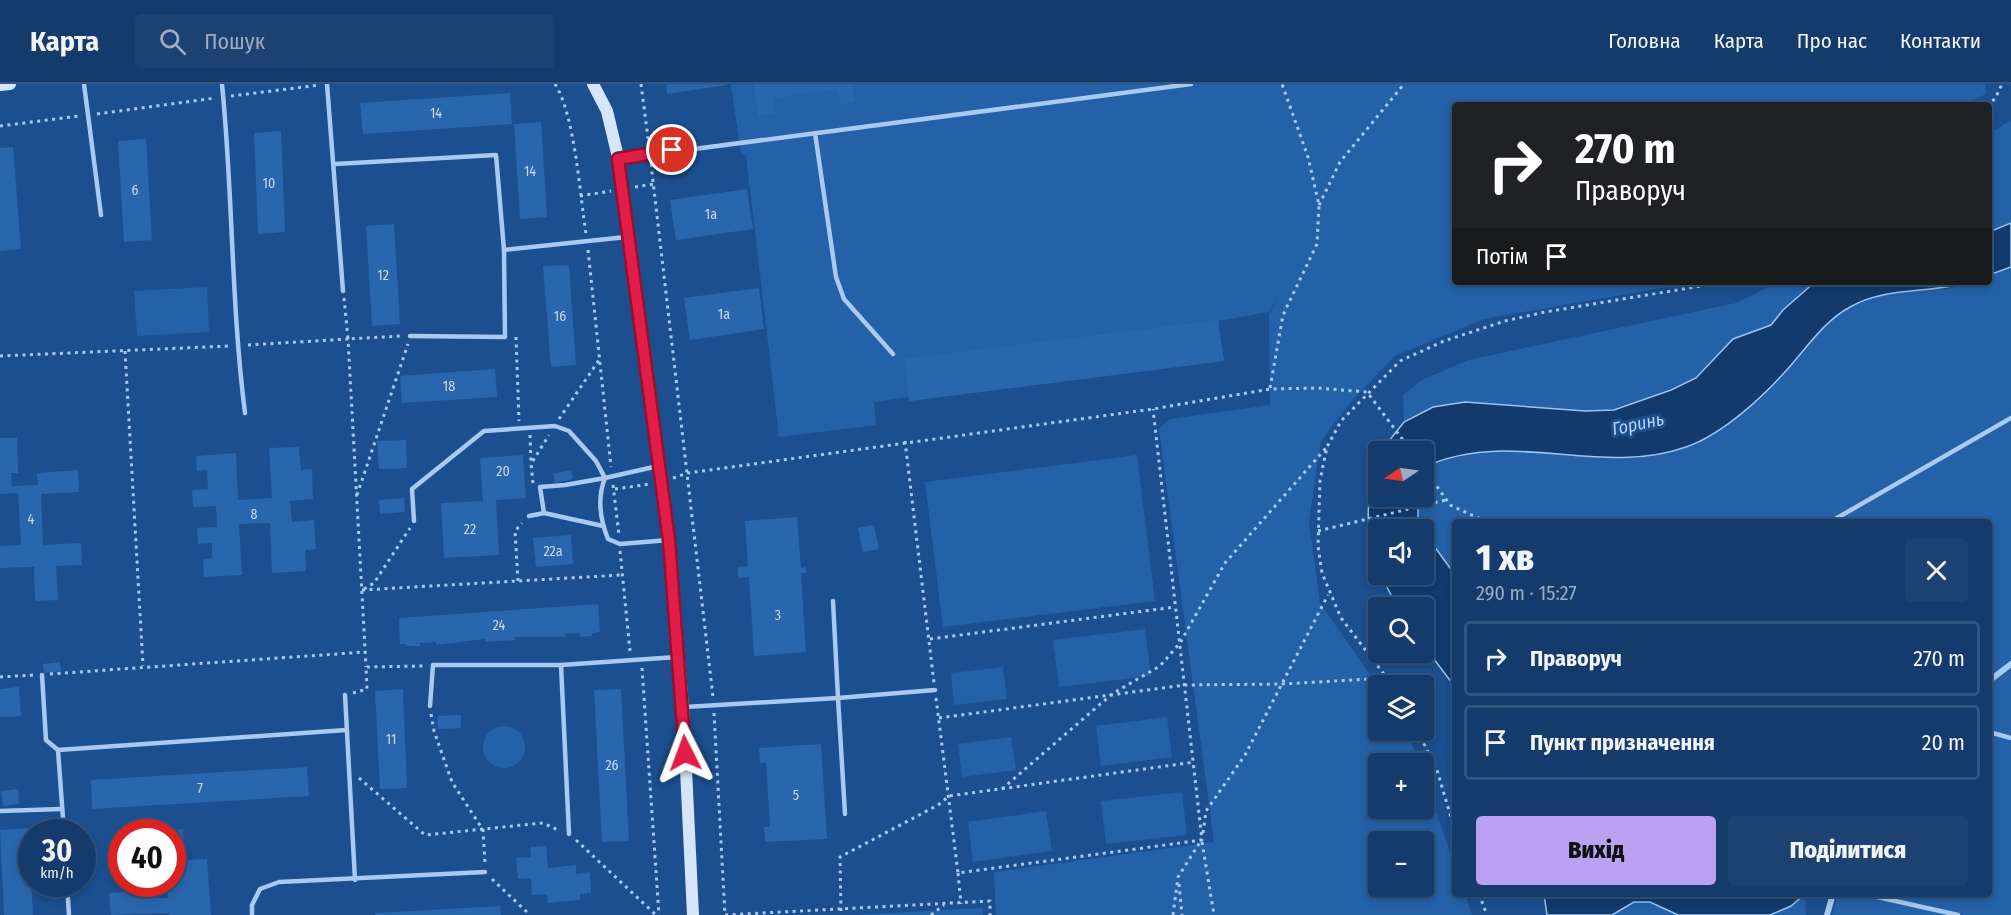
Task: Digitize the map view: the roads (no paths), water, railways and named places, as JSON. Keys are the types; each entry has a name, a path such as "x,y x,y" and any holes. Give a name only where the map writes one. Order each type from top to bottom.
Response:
{"street":[{"path":"0,85 10,84"},
{"path":"593,84 607,111 618,159 669,540 683,707 693,915"},
{"path":"1992,679 2011,664"},
{"path":"1827,915 1832,897"}],"lane":[{"path":"84,84 101,214"},
{"path":"222,84 231,208 237,346 245,413"},
{"path":"327,84 344,291"},
{"path":"618,159 1191,84"},
{"path":"815,133 836,277 844,299 893,354"},
{"path":"335,164 496,155 504,250 505,337 410,336"},
{"path":"504,250 629,237"},
{"path":"1835,519 2011,418"},
{"path":"414,521 412,489 484,431 555,426 569,431 596,461 605,478"},
{"path":"544,513 540,487 605,478 659,466"},
{"path":"605,478 599,492 603,526 609,539 620,544 669,540"},
{"path":"529,516 544,513 603,526"},
{"path":"833,601 845,814"},
{"path":"430,706 433,665 561,665 679,657"},
{"path":"561,665 569,834"},
{"path":"42,675 46,740 58,750 346,730"},
{"path":"683,707 935,690"},
{"path":"345,695 355,880"},
{"path":"1992,733 2011,738"},
{"path":"58,750 63,819"},
{"path":"0,811 62,808"},
{"path":"252,915 252,904 260,889 279,882 485,872"},
{"path":"68,897 69,915"},
{"path":"1877,897 1958,915"}],"water":[{"path":"2011,223 2011,267 1992,274 1992,231"},
{"name":"Горинь","path":"1812,285 1958,285 1878,296 1864,300 1841,312 1812,340 1782,376 1744,412 1715,433 1686,447 1654,455 1622,458 1494,451 1462,455 1434,463 1434,441 1389,441 1404,422 1433,407 1465,402 1585,411 1614,410 1671,390 1696,378 1733,339 1771,325 1783,310"},
{"path":"1368,507 1418,507 1419,519 1368,519"},
{"path":"1434,546 1452,571 1452,683 1434,659 1434,597 1392,597 1386,585 1434,585"},
{"path":"1544,897 1802,897 1791,906 1770,915 1678,915 1650,902 1634,902 1612,915 1547,915"}]}
